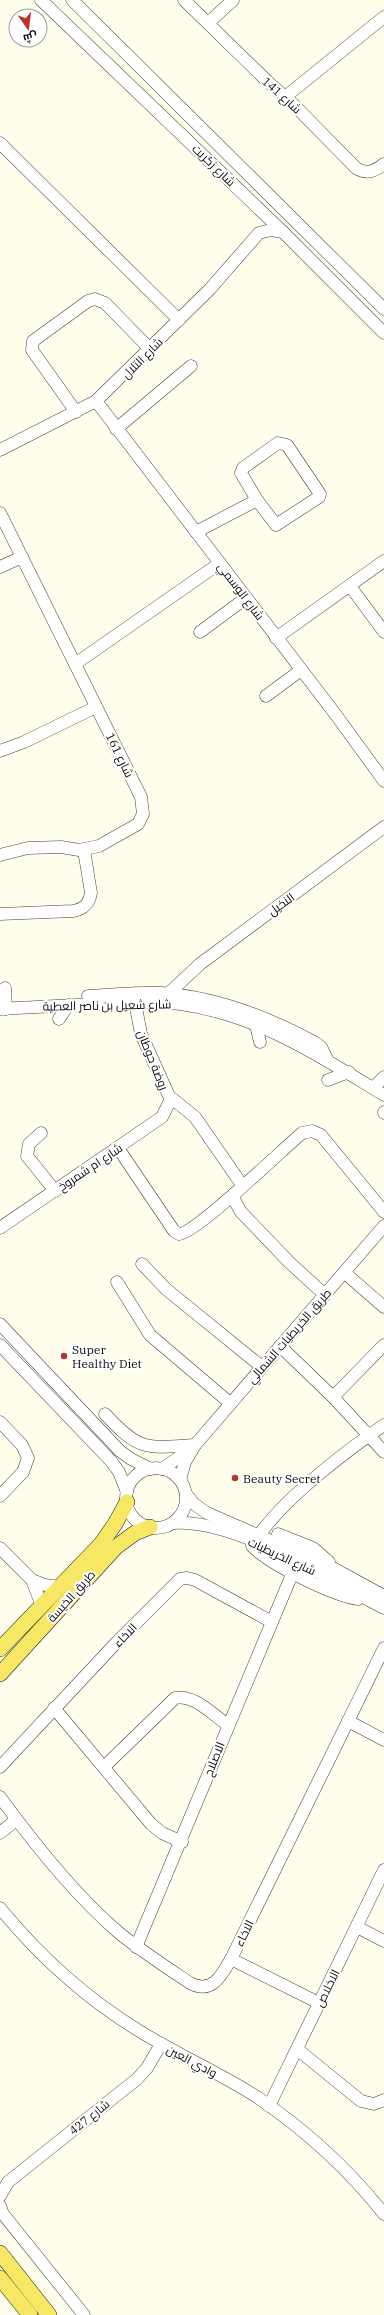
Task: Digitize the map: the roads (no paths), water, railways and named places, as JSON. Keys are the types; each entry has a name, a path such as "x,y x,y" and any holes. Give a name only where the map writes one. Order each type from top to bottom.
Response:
{"main road":[{"name":"طريق الخيسة","path":"0,1649 101,1544 116,1524 127,1497"},
{"name":"طريق الخيسة","path":"0,1674 116,1547 135,1533 150,1527"},
{"path":"0,2253 49,2315"},
{"path":"0,2278 30,2315"}],"street":[{"name":"شارع زكريت","path":"40,0 283,232 384,333"},
{"name":"شارع زكريت","path":"72,0 384,310"},
{"name":"شارع 141","path":"184,0 356,168 369,172 377,170 384,164"},
{"path":"208,23 233,0"},
{"path":"285,97 384,17"},
{"path":"0,143 179,320"},
{"path":"259,210 259,233 271,230 283,232"},
{"name":"شارع التلال","path":"0,450 96,401 210,289 259,233"},
{"path":"76,412 32,350 33,341 88,301 95,299 105,303 150,349"},
{"path":"116,429 191,366"},
{"name":"شارع الوسمي","path":"96,401 384,781"},
{"path":"278,443 287,445 320,492 319,497 278,525 272,523 257,500 242,476 242,469 278,443"},
{"path":"196,532 257,500"},
{"name":"شارع 161","path":"0,513 141,797 144,808 141,819 134,828 99,846 84,850 61,847 28,848 0,855"},
{"path":"0,567 22,557"},
{"path":"276,638 384,561"},
{"path":"75,664 220,563"},
{"path":"350,586 384,632"},
{"path":"200,632 246,598"},
{"path":"266,696 301,670"},
{"path":"1,749 24,742 96,707"},
{"name":"النخيل","path":"168,994 200,964 384,827"},
{"path":"0,914 73,911 83,908 90,898 91,893 84,850"},
{"path":"181,983 184,1000"},
{"path":"3,1009 5,988"},
{"path":"59,1019 64,1005 64,1000 71,997 134,993 168,994 184,1000 234,1007 289,1029 318,1044 324,1051 327,1060"},
{"name":"شارع شعيل بن ناصر العطية","path":"3,1009 184,1000 256,1025 349,1072 384,1095"},
{"name":"روضة حوطان","path":"135,1002 142,1034 171,1099 195,1117 242,1185"},
{"path":"256,1025 260,1042"},
{"path":"328,1080 349,1072"},
{"path":"373,1088 384,1077"},
{"name":"شارع ام شمروخ","path":"0,1228 162,1117 171,1099"},
{"path":"118,1148 176,1233 186,1232 232,1196 242,1185 302,1133 312,1131 321,1135 384,1212"},
{"path":"42,1133 29,1144 27,1156 55,1191"},
{"path":"232,1196 242,1212 290,1263 325,1295"},
{"name":"طريق الخريطيات الشمالي","path":"180,1480 185,1462 195,1445 384,1226"},
{"path":"142,1264 166,1289 262,1367"},
{"path":"345,1273 384,1307"},
{"path":"117,1282 150,1335 230,1403"},
{"path":"0,1324 126,1456 156,1469 172,1473 180,1480 186,1494 182,1513 173,1523 162,1528 150,1527 140,1524 132,1516 119,1472 111,1460 0,1345"},
{"path":"332,1397 384,1345"},
{"path":"280,1346 332,1397 384,1452"},
{"path":"15,1361 21,1360 26,1351"},
{"path":"36,1382 36,1377 39,1373 46,1372"},
{"path":"105,1414 132,1439 143,1446 195,1445"},
{"path":"0,1422 22,1445 28,1458 23,1472 0,1496"},
{"path":"104,1433 114,1423"},
{"path":"262,1531 278,1512 368,1436 384,1425"},
{"name":"طريق الخريطيات الشمالي","path":"156,1469 195,1445"},
{"path":"127,1497 136,1477 156,1469"},
{"name":"شارع الخريطيات","path":"186,1494 199,1508 212,1515 262,1531 384,1596"},
{"name":"شارع الخريطيات","path":"173,1523 211,1526 248,1540 303,1565 384,1608"},
{"path":"248,1540 260,1553 293,1572 340,1595 367,1600"},
{"path":"0,1548 32,1580 42,1606"},
{"name":"الاصلاح","path":"136,1947 182,1842 228,1725 293,1572"},
{"name":"الاخاء","path":"0,1767 54,1708 180,1579 187,1578 195,1580 272,1622"},
{"path":"32,1580 60,1587"},
{"name":"الاخاء","path":"0,1797 16,1820 86,1902 136,1947 190,1983 199,1987 208,1986 217,1982 231,1959 384,1648"},
{"path":"104,1767 175,1698 181,1696 193,1700 228,1725"},
{"path":"54,1708 151,1824 162,1833 182,1842"},
{"path":"348,1721 384,1740"},
{"path":"0,1833 16,1820"},
{"name":"الاخلاص","path":"269,2106 384,1870"},
{"name":"وادي العين","path":"0,1908 47,1959 81,1990 119,2018 161,2044 230,2081 269,2106 379,2199 384,2214"},
{"path":"357,1927 384,1941"},
{"name":"الاخاء","path":"231,1959 319,2003"},
{"name":"شارع 427","path":"0,2196 8,2182 137,2079 148,2068 161,2044"},
{"path":"297,2049 361,2101 374,2104 384,2100"},
{"path":"0,2206 3,2214 84,2315"}],"place":[{"name":"Super Healthy Diet","path":"64,1356"},
{"name":"Beauty Secret","path":"235,1478"}]}
